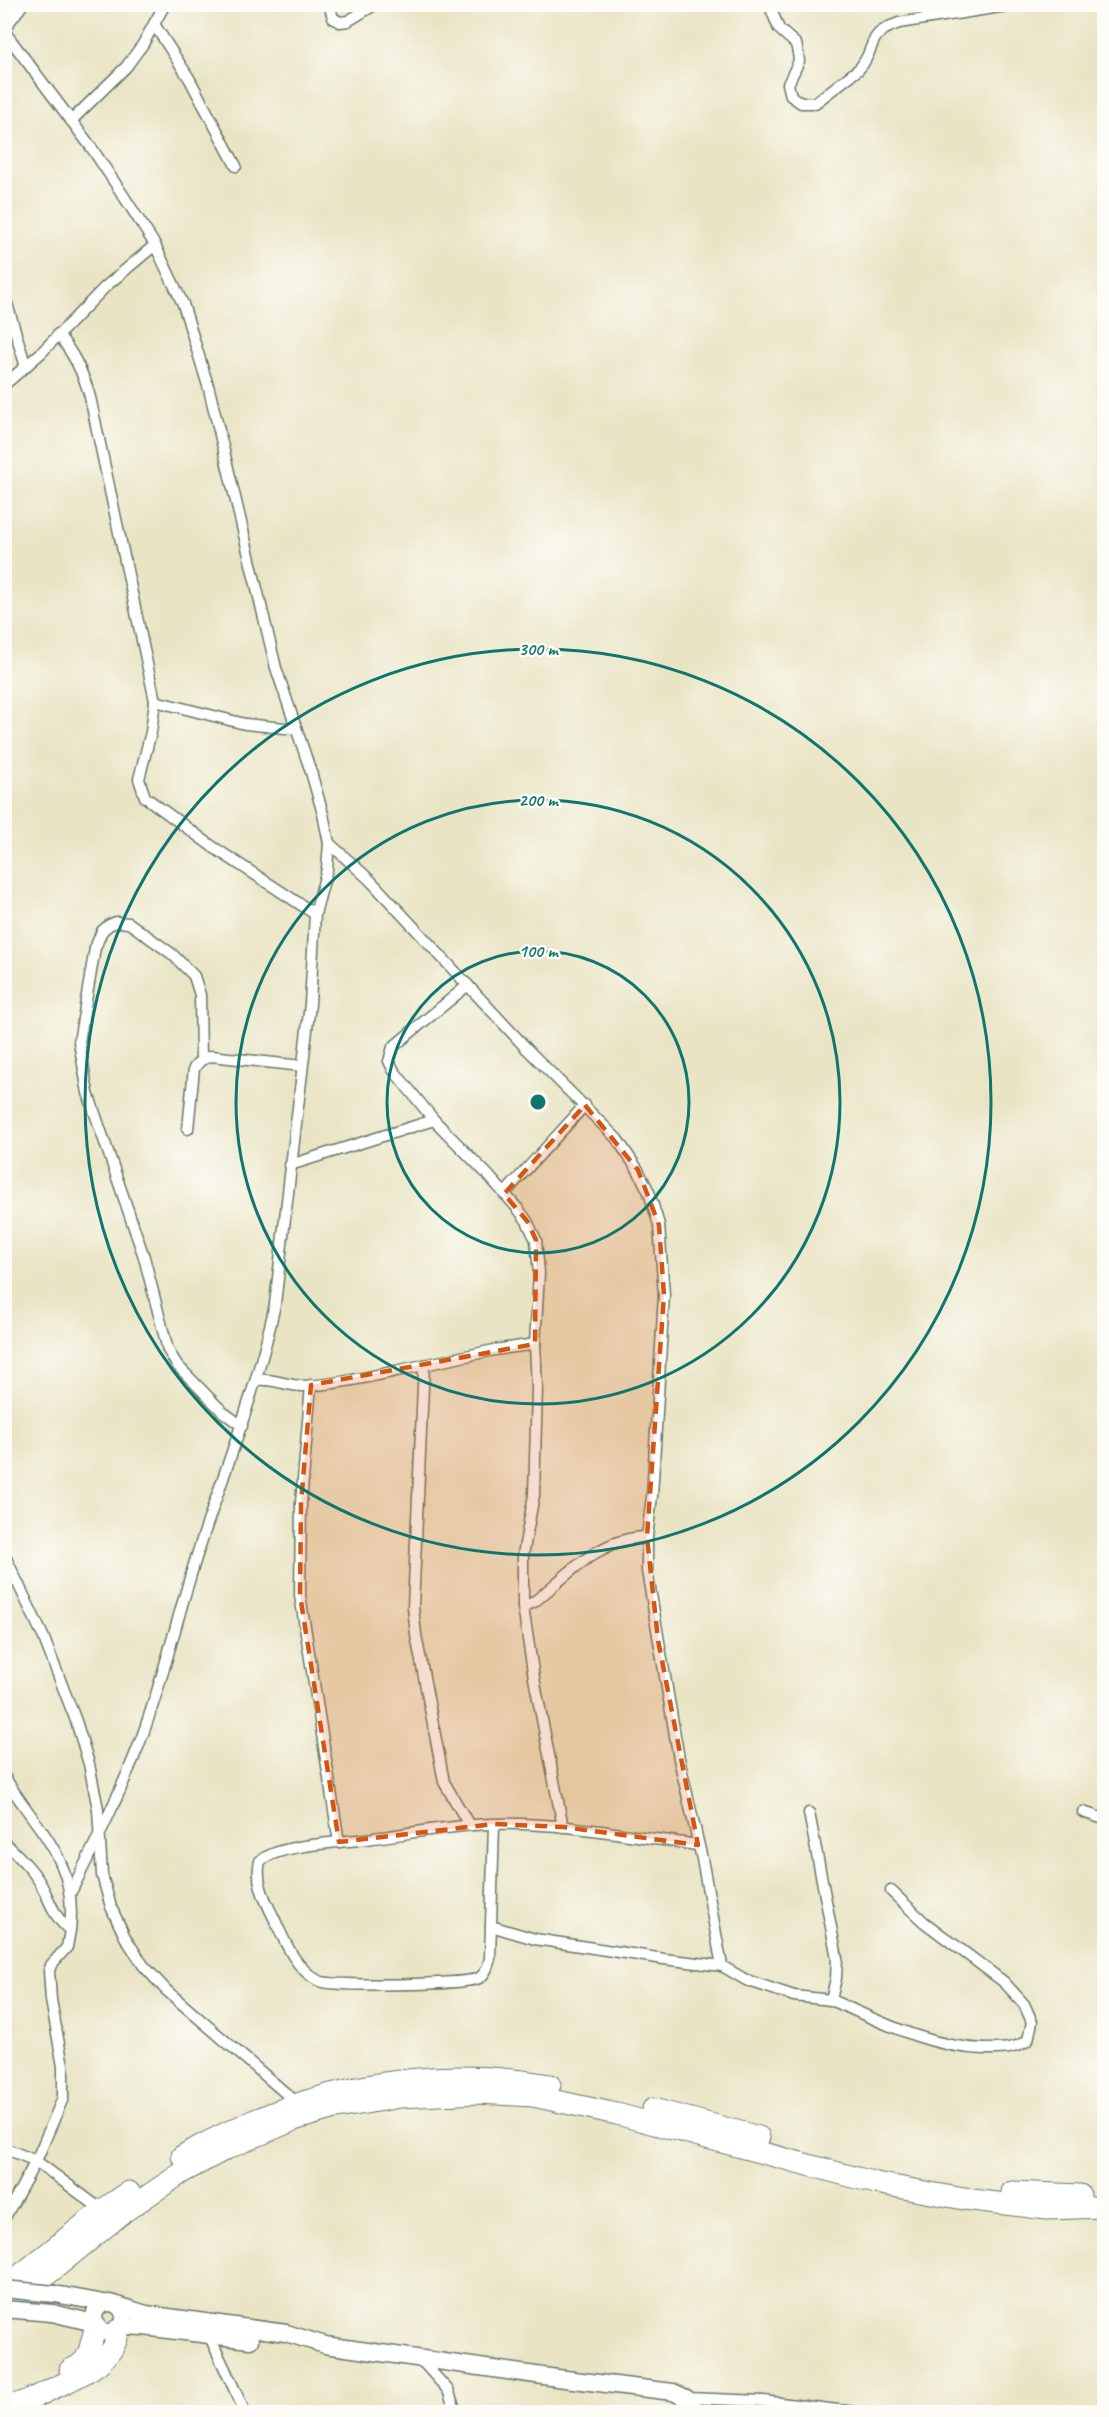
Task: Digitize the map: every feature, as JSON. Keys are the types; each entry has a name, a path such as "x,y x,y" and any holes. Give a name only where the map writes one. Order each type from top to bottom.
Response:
{"highway":[{"path":"4,2289 102,2210 176,2160 221,2134 297,2103 345,2089 412,2078 484,2077 526,2081 697,2119 862,2166 970,2187 1071,2196 1104,2193"},
{"path":"4,2309 125,2211 183,2172 226,2149 294,2120 331,2109 400,2097 478,2093 533,2096 617,2114 876,2183 964,2199 1047,2209 1104,2207"},
{"path":"4,2398 21,2394 79,2366 88,2356 95,2325"},
{"path":"4,2406 35,2397 96,2366 114,2346 120,2328"}],"street":[{"path":"23,4 4,30 123,195 155,245 183,304 198,348 276,668 311,772 328,843 327,869 315,914 310,1004 275,1304 257,1380 197,1555 143,1734 99,1835 70,1894"},
{"path":"71,121 126,67 165,4"},
{"path":"329,4 333,18 337,22 343,22 376,4"},
{"path":"769,4 779,29 796,44 799,61 788,84 789,92 796,100 808,104 815,102 859,69 875,37 886,28 899,23 1019,4"},
{"path":"154,24 189,78 236,166"},
{"path":"4,385 26,367 105,287 155,245"},
{"path":"4,294 26,367"},
{"path":"58,334 83,372 90,397 155,701 151,732 139,779 145,797 213,847 315,914"},
{"path":"155,701 245,724 295,729"},
{"path":"328,843 370,880 527,1049 585,1105 616,1139 638,1170 649,1192 658,1224 664,1295 652,1496 646,1537 647,1571 679,1759 722,1966"},
{"path":"201,1060 200,995 194,976 172,954 129,923 116,922 109,925 102,931 95,948 79,1042 88,1093 144,1257 157,1313 172,1359 223,1412 242,1426"},
{"path":"468,985 404,1037 391,1052 389,1061 394,1071 434,1120 488,1175 527,1221 536,1240 539,1273 535,1344 537,1388 534,1495 523,1556 523,1607 534,1678 563,1827"},
{"path":"188,1129 194,1068 201,1060 211,1056 302,1066"},
{"path":"504,1194 585,1105"},
{"path":"290,1165 434,1120"},
{"path":"257,1380 265,1379 293,1386 311,1385 535,1344"},
{"path":"424,1365 412,1607 444,1782 469,1825"},
{"path":"311,1385 301,1503 300,1595 339,1842"},
{"path":"523,1607 534,1602 599,1550 627,1538 646,1537"},
{"path":"4,1554 44,1636 76,1720 96,1797 102,1875 111,1907 125,1937 143,1965 166,1990 297,2103"},
{"path":"4,1776 53,1844 70,1894 70,1930 67,1947 51,1965 50,1971 51,2000 63,2066 63,2098 36,2161 4,2219"},
{"path":"1083,1812 1104,1819"},
{"path":"809,1813 837,1958 836,1978 831,2000"},
{"path":"494,1824 488,1967 477,1979 345,1984 321,1982 296,1960 285,1943 262,1890 260,1861 267,1856 339,1842 469,1825 494,1824 563,1827 698,1845"},
{"path":"4,1842 30,1869 44,1890 59,1921 70,1930"},
{"path":"491,1926 535,1939 722,1966 746,1980 814,2000 831,2000 933,2042 962,2048 1002,2049 1015,2048 1028,2040 1032,2028 1030,2014 1004,1982 924,1922 891,1891"},
{"path":"4,2148 36,2161 102,2210"},
{"path":"4,2289 55,2294 110,2304 146,2314 286,2333 314,2343 421,2360 454,2362 557,2378 674,2392 690,2405 763,2401 855,2412"},
{"path":"95,2325 96,2309 110,2304"},
{"path":"110,2304 124,2317 120,2328"},
{"path":"4,2309 52,2313 95,2325 109,2333 120,2328 144,2327 300,2346 314,2343"},
{"path":"209,2335 245,2412"},
{"path":"421,2360 448,2390 456,2412"}],"highlighted area":[{"path":"585,1105 638,1170 659,1225 664,1295 647,1537 658,1640 698,1845 563,1827 494,1824 339,1842 300,1595 301,1503 311,1385 535,1344 536,1240 527,1221 504,1194"}]}
